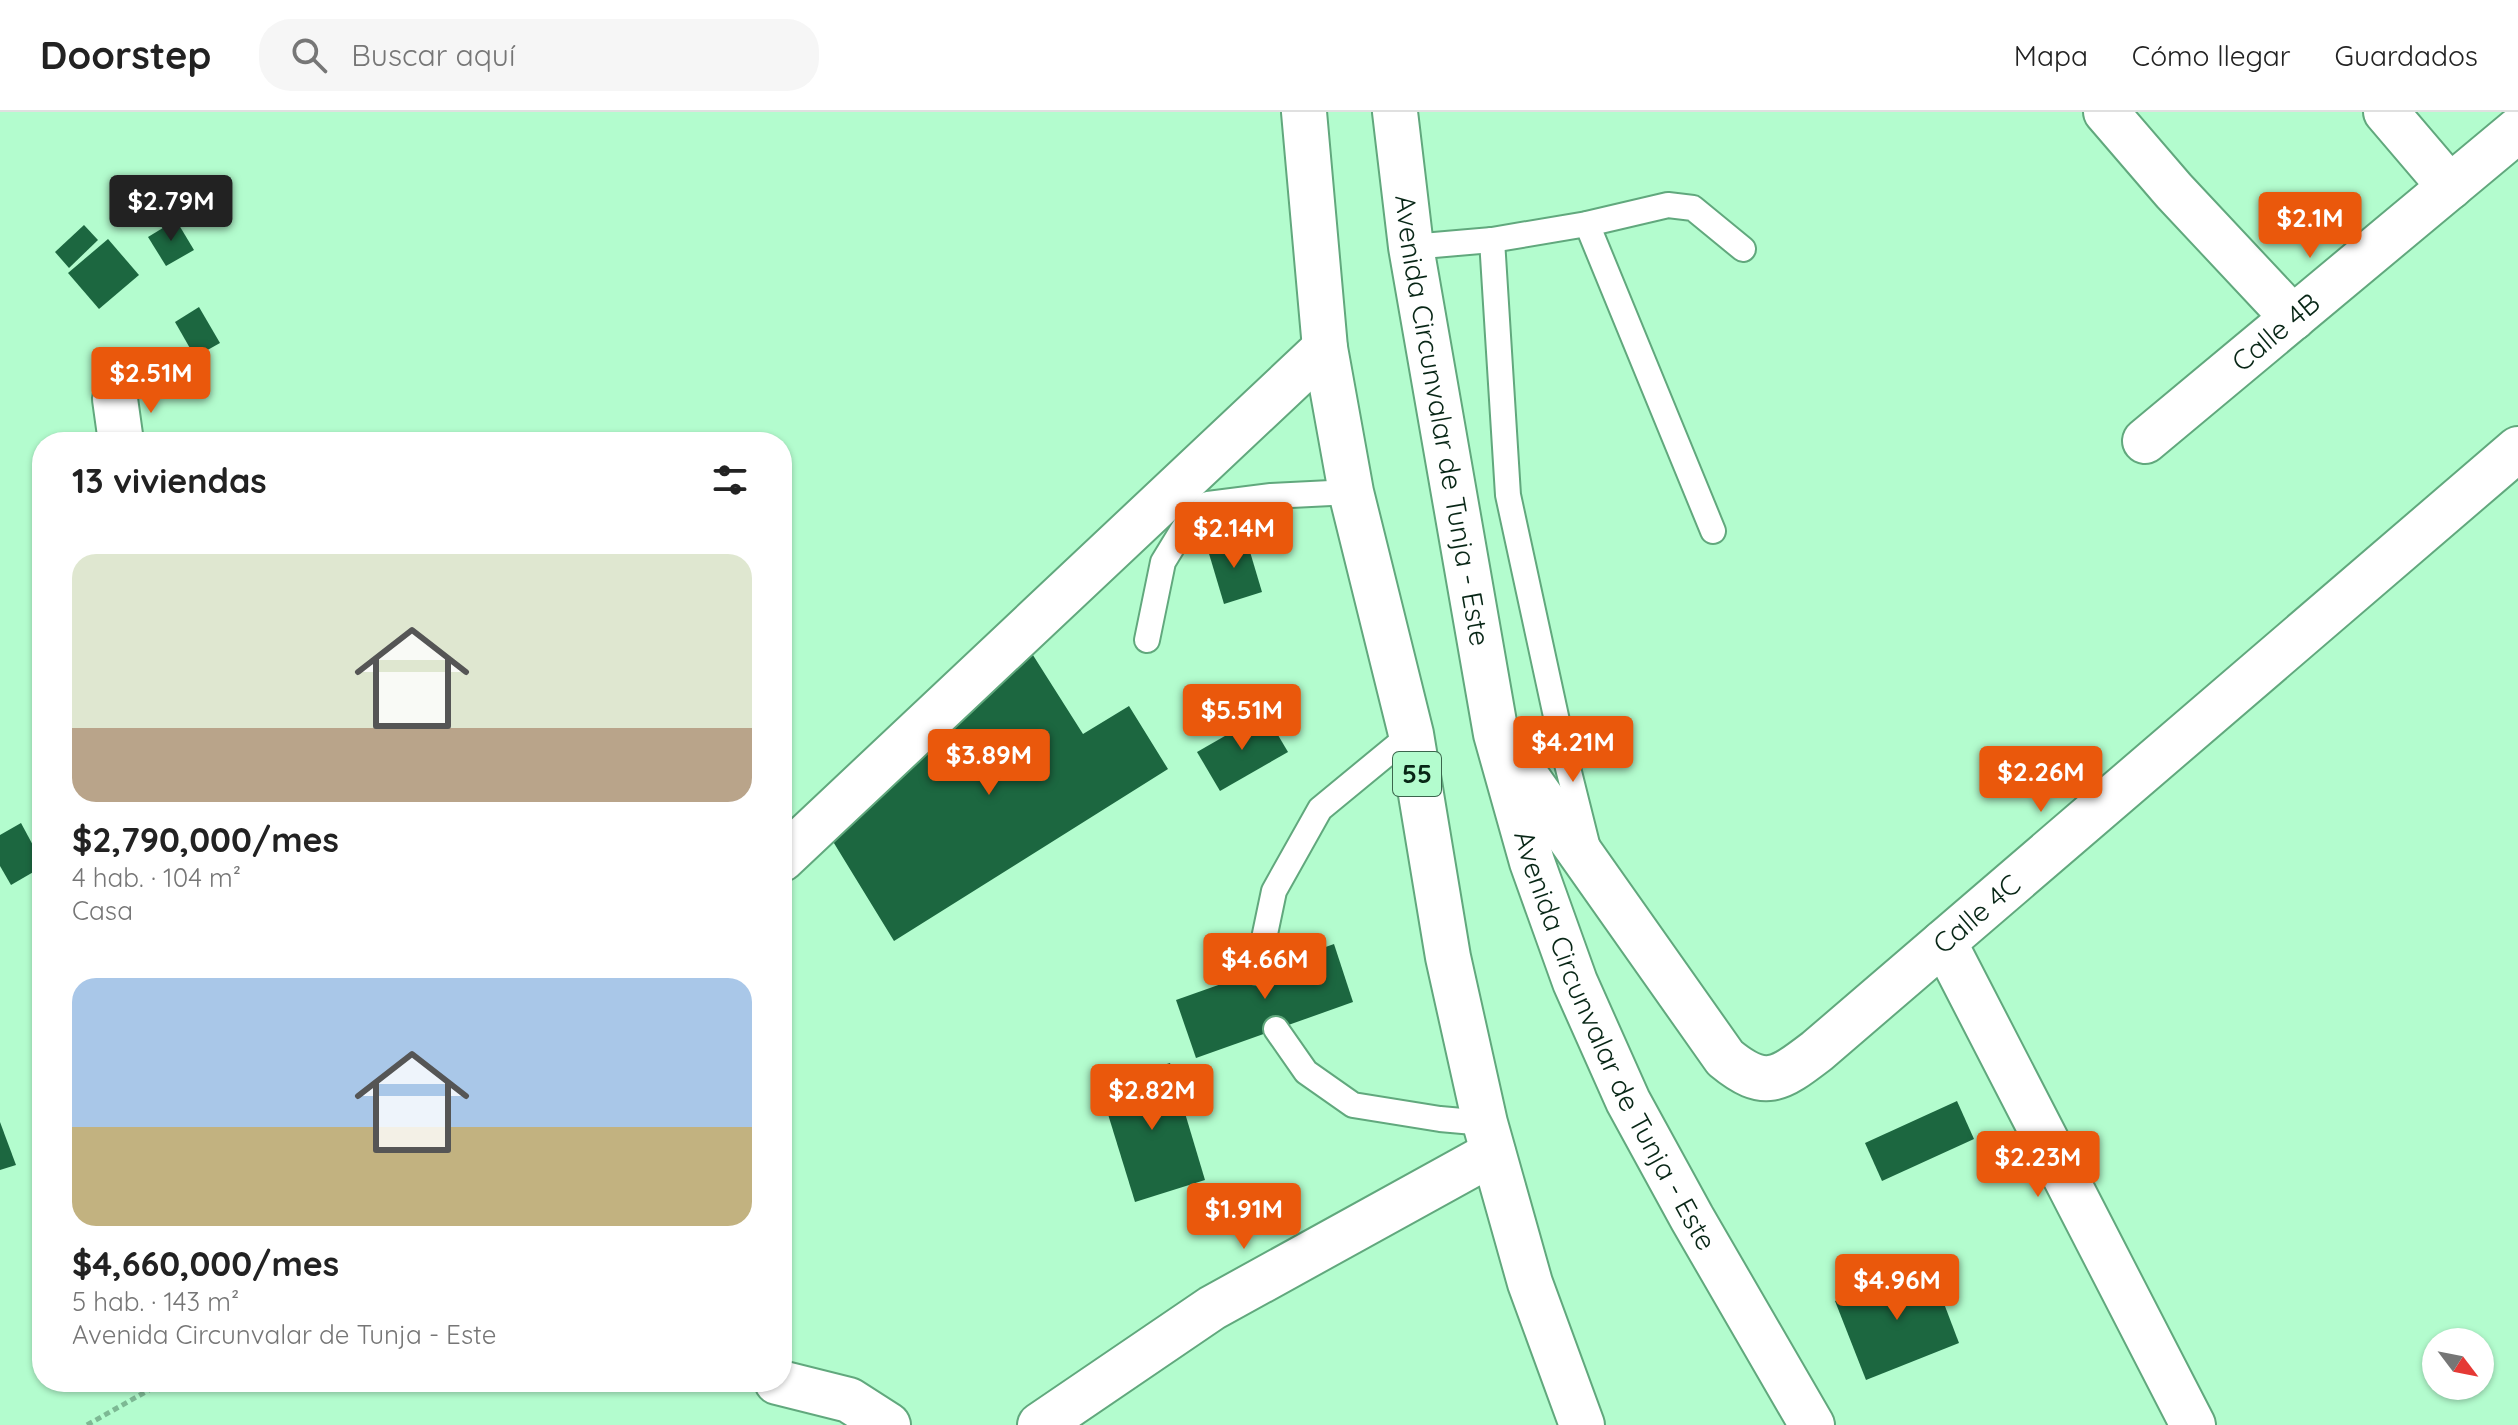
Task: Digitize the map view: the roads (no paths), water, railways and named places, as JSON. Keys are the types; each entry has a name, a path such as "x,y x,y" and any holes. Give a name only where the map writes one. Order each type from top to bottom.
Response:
{"main road":[{"name":"55","path":"1304,112 1325,348 1351,492 1411,734 1448,957 1489,1138 1530,1283 1582,1425"},
{"name":"Avenida Circunvalar de Tunja - Este","path":"1395,112 1411,247 1496,734 1532,862 1575,982 1628,1101 1812,1425"},
{"path":"2106,112 2174,191 2293,318"},
{"path":"2386,112 2450,187"},
{"name":"Calle 4B","path":"2145,441 2518,130"},
{"path":"792,850 1325,348"},
{"path":"115,399 120,432"},
{"name":"Calle 4C","path":"1496,734 1725,1058 1744,1074 1763,1080 1800,1064 2518,449"},
{"path":"1944,942 2193,1425"},
{"path":"1040,1425 1212,1308 1489,1138"},
{"path":"792,1386 849,1400 888,1425"}],"lane":[{"path":"1411,247 1492,240 1587,224 1668,205 1693,208 1743,249"},
{"path":"1587,224 1713,531"},
{"path":"1492,240 1508,495 1562,744 1595,874"},
{"path":"1147,640 1163,562 1185,526 1208,504 1271,496 1351,492"},
{"path":"1257,972 1274,891 1320,809 1411,734"},
{"path":"1276,1029 1306,1072 1353,1105 1440,1119 1489,1138"}]}
